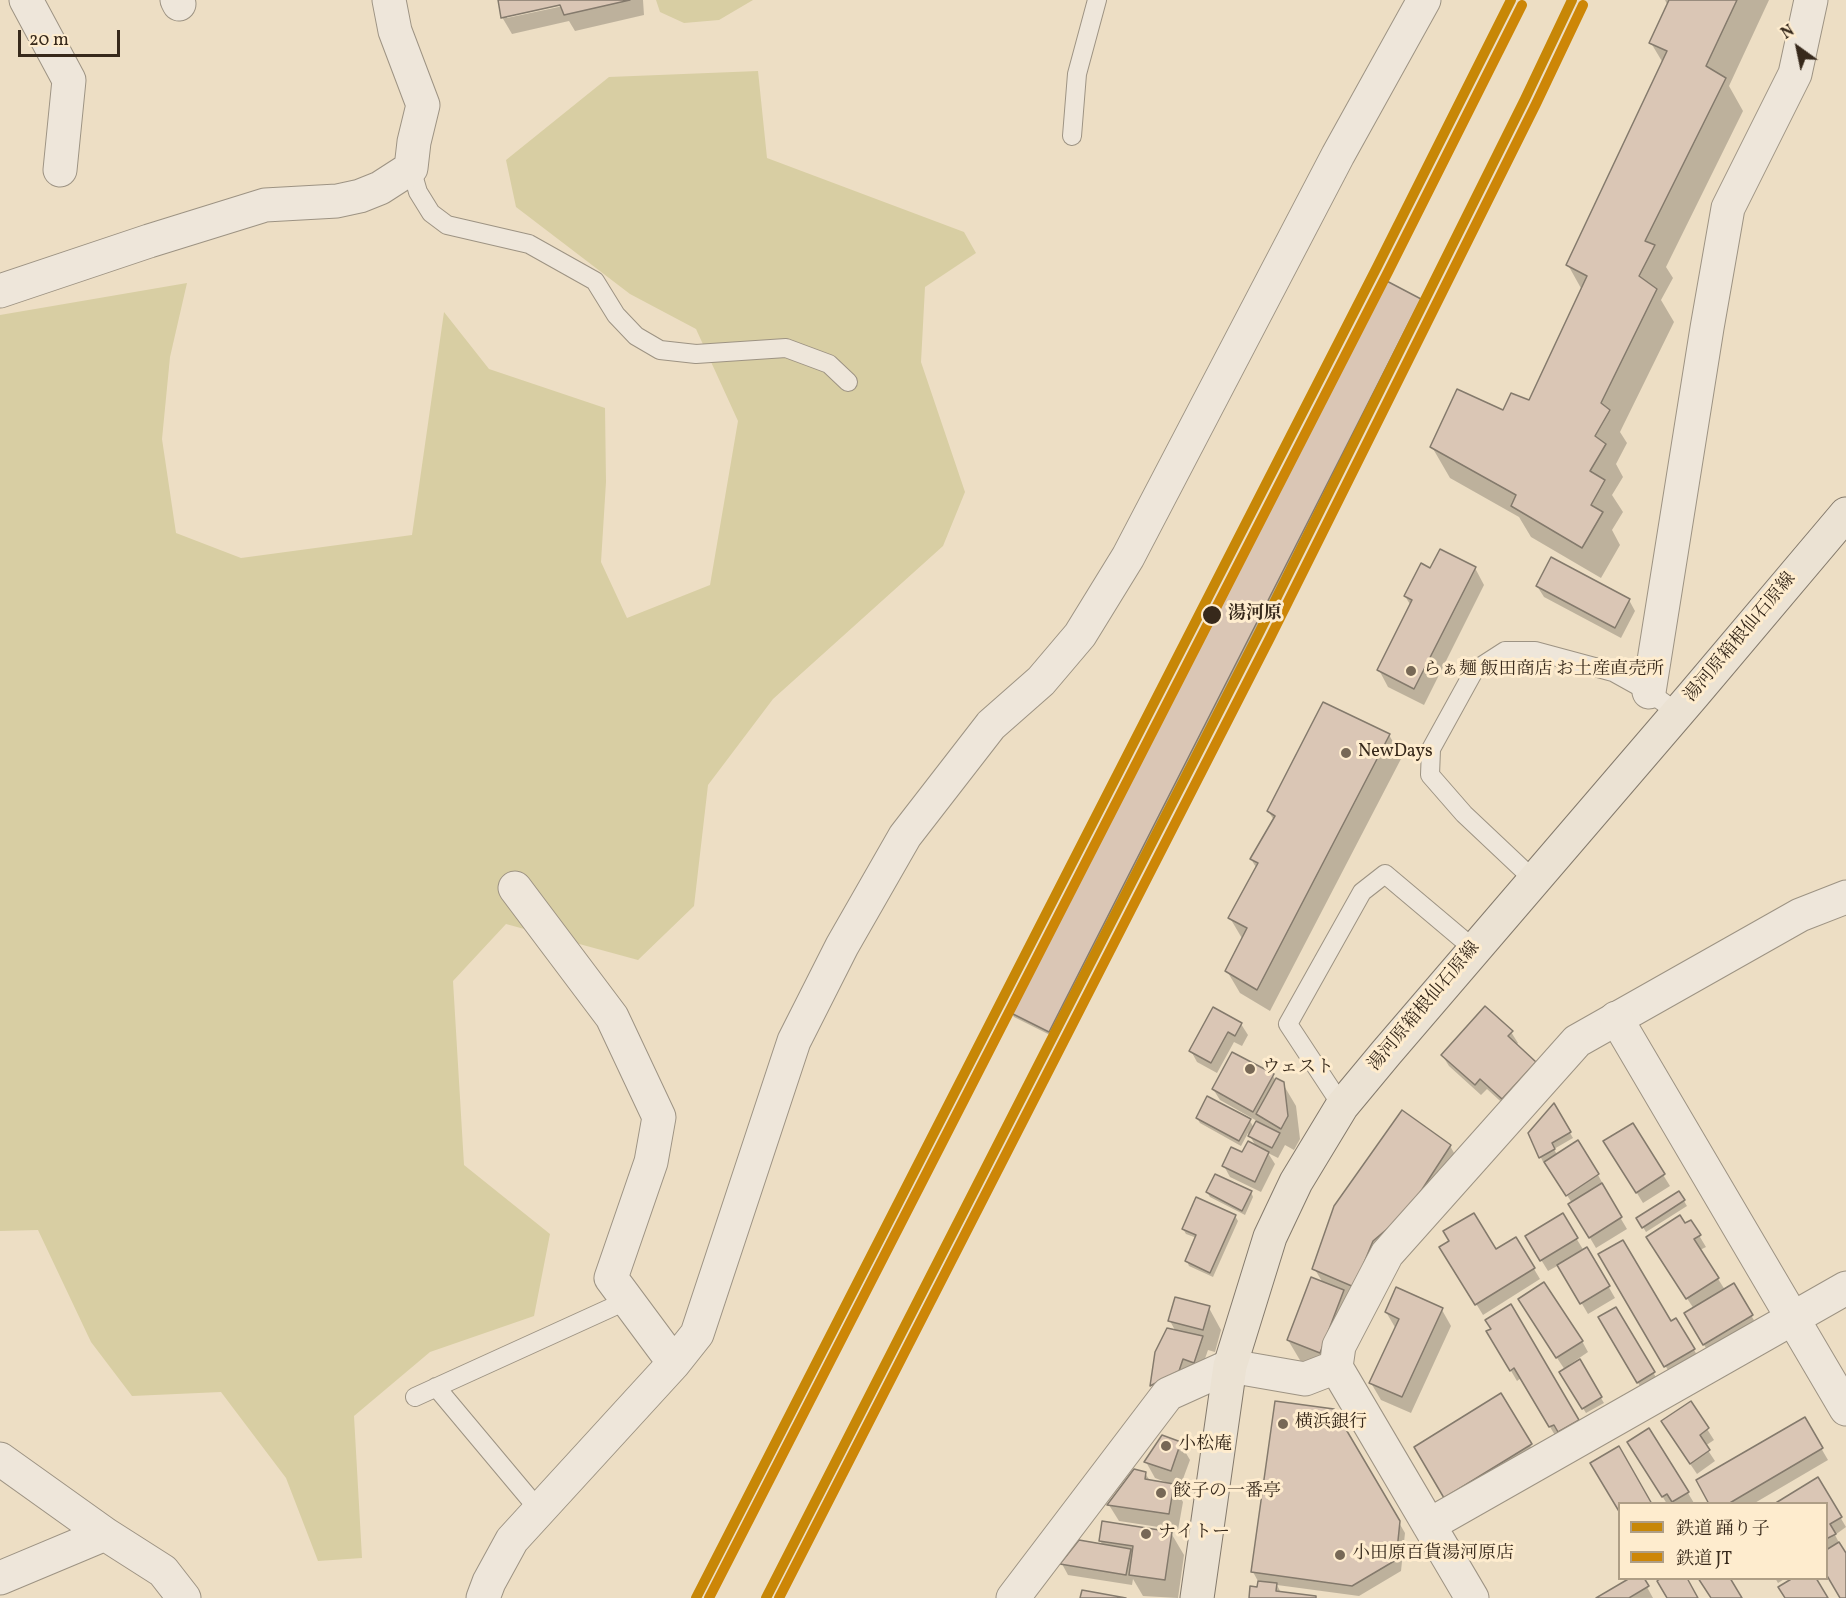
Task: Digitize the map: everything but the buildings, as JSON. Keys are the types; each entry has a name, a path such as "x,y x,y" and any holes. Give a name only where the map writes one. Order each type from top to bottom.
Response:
{"main road":[{"name":"湯河原箱根仙石原線","path":"1197,1598 1230,1366 1270,1237 1296,1182 1342,1106 1846,514"}],"street":[{"path":"26,0 69,80 60,170"},
{"path":"0,291 265,205 337,201 360,196 380,188 411,168 414,142 423,105 395,31 388,0"},
{"path":"483,1598 512,1540 674,1363 697,1334 794,1041 842,945 905,836 991,725 1041,681 1080,635 1122,567 1338,155 1424,0"},
{"path":"1649,692 1728,208 1795,74 1811,0"},
{"path":"515,888 612,1017 659,1117 651,1162 611,1278 674,1363"},
{"path":"1472,1598 1336,1367 1339,1346 1387,1254 1577,1041 1800,915 1846,897"},
{"path":"1616,1018 1846,1409"},
{"path":"1429,1525 1846,1288"},
{"path":"1013,1598 1168,1394 1230,1366 1305,1378 1336,1367"},
{"path":"0,1459 105,1534 163,1570 184,1598"},
{"path":"0,1578 105,1534"}],"lane":[{"path":"1072,136 1077,74 1097,0"},
{"path":"411,168 418,192 431,213 447,225 529,244 595,281 616,315 636,336 660,350 696,354 786,348 829,364 848,382"},
{"path":"1534,880 1464,814 1430,775 1431,749 1474,670 1505,651 1535,651 1613,672 1649,692 1678,713"},
{"path":"1342,1106 1288,1024 1362,892 1384,874 1474,949"},
{"path":"415,1396 628,1300"},
{"path":"436,1387 539,1510"}],"shaded area":[{"path":"656,0 753,0 719,20 684,23 660,12"},
{"path":"758,71 767,158 964,232 976,253 925,287 921,362 965,492 943,546 773,699 708,785 694,906 638,960 506,924 453,981 464,1165 550,1234 534,1316 430,1352 354,1416 362,1558 318,1561 286,1478 221,1392 132,1396 91,1342 38,1230 0,1231 0,315 187,283 170,357 162,439 176,533 241,558 412,535 444,312 489,369 605,408 606,482 601,562 627,618 710,585 738,421 696,329 630,294 516,207 506,160 609,77"}],"rail line":[{"name":"踊り子","path":"696,1598 1377,267 1511,0"},
{"name":"踊り子","path":"766,1598 1259,633 1572,0"},
{"name":"JT","path":"709,1598 1388,272 1522,5"},
{"name":"JT","path":"779,1598 1270,638 1583,5"}],"place":[{"name":"湯河原","path":"1212,615"},
{"name":"らぁ麺 飯田商店 お土産直売所","path":"1411,671"},
{"name":"NewDays","path":"1346,753"},
{"name":"ウェスト","path":"1250,1069"},
{"name":"横浜銀行","path":"1283,1424"},
{"name":"小松庵","path":"1166,1446"},
{"name":"餃子の一番亭","path":"1161,1493"},
{"name":"ナイトー","path":"1146,1534"},
{"name":"小田原百貨湯河原店","path":"1340,1555"}]}
